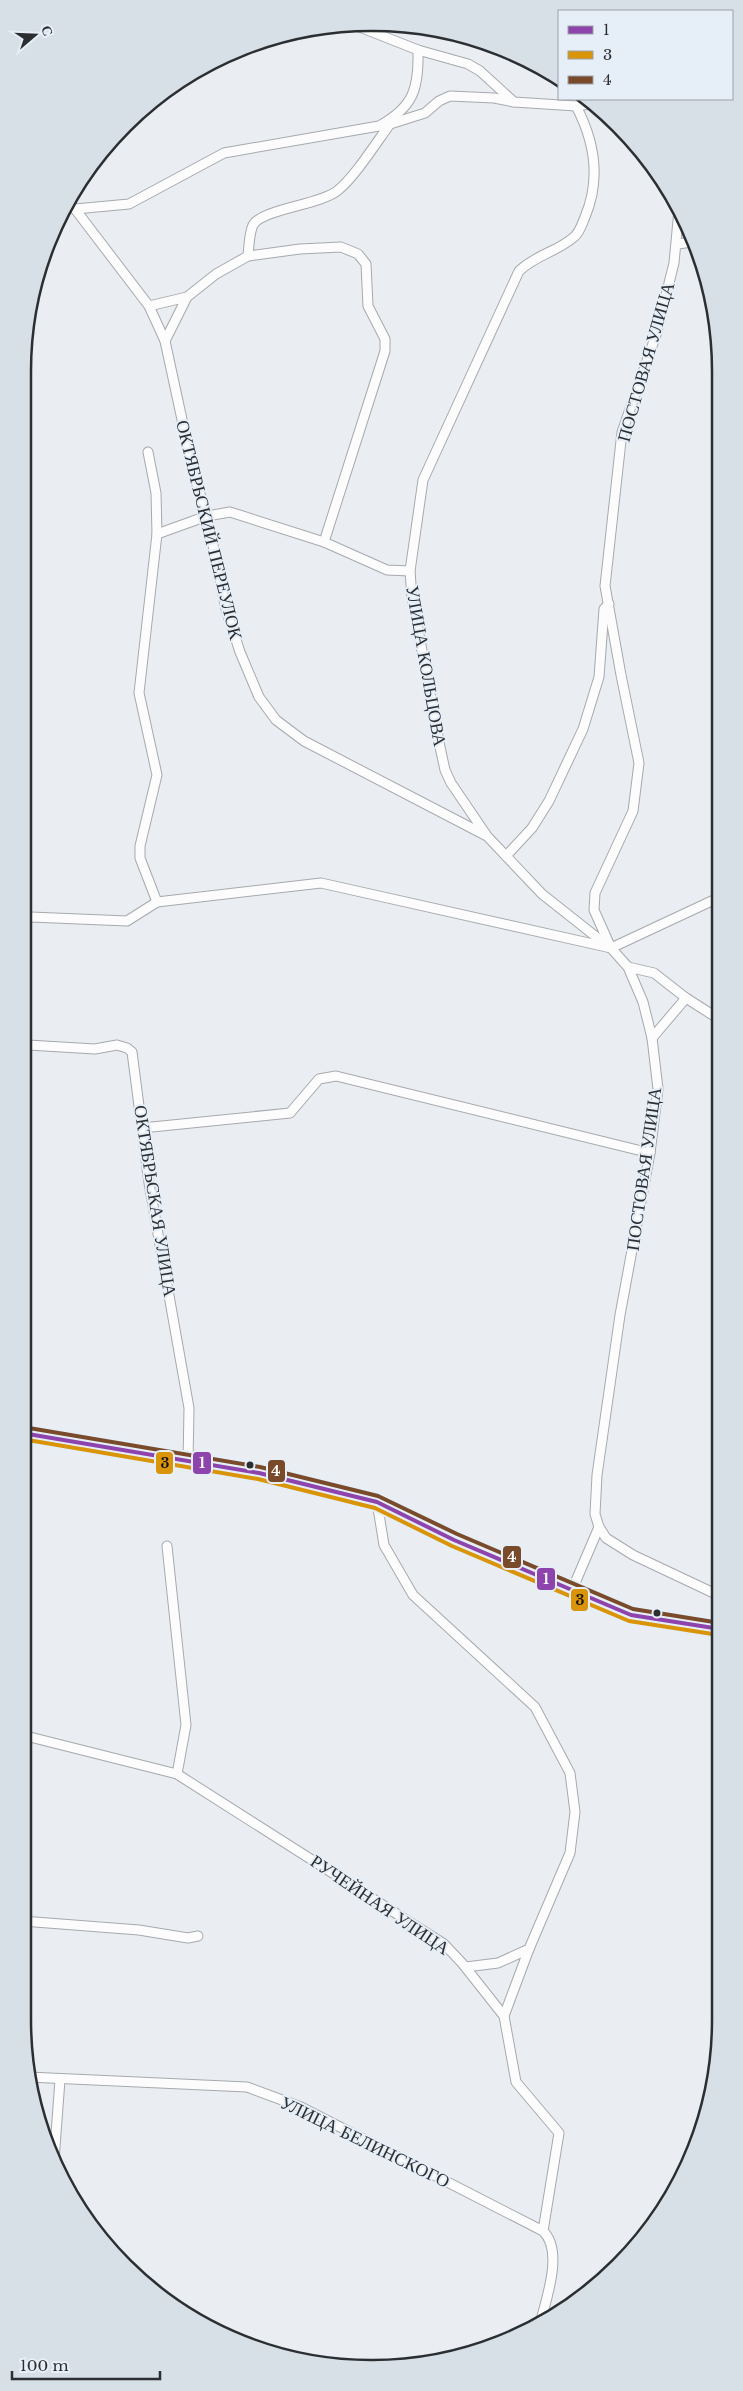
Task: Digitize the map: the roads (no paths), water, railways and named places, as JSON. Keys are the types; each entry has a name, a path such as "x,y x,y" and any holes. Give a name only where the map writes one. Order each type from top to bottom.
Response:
{"main road":[{"path":"31,1435 259,1473 377,1502 454,1540 631,1615 712,1628"}],"street":[{"path":"370,31 418,50 468,64 480,70 514,102"},
{"path":"379,126 392,119 412,98 419,71 418,50"},
{"path":"74,207 129,204 224,153 390,124 425,113 439,101 450,96 494,98 514,102 583,105"},
{"name":"УЛИЦА КОЛЬЦОВА","path":"576,106 585,123 595,160 596,180 589,208 579,232 574,238 563,246 530,260 519,271 423,480 410,571 412,597 445,770 451,783 487,836 542,894 611,948"},
{"path":"248,256 251,230 259,218 326,198 338,191 390,124"},
{"name":"ОКТЯБРЬСКИЙ ПЕРЕУЛОК","path":"73,209 149,306 165,341 194,475 207,516 226,609 240,652 259,697 276,720 304,741 487,836"},
{"name":"ПОСТОВАЯ УЛИЦА","path":"599,1527 595,1514 598,1469 620,1315 650,1153 658,1089 652,1038 643,1002 628,967 611,948 594,910 595,893 633,811 639,763 606,586 622,432 656,335 678,244 679,224"},
{"path":"678,244 687,243"},
{"path":"165,341 187,297 216,274 248,256 300,249 341,247 358,254 366,264 368,306 385,339 386,351 324,542"},
{"path":"149,306 187,297"},
{"path":"148,452 156,493 157,534 139,693 157,775 140,846 140,858 157,902"},
{"path":"157,534 207,516 230,512 324,542 387,570 410,571"},
{"name":"ПОСТОВАЯ УЛИЦА","path":"506,856 532,828 549,801 583,729 599,677 604,609 609,604"},
{"path":"31,917 127,921 157,902 321,882 611,948 712,901"},
{"path":"628,967 654,973 686,998 712,1015"},
{"path":"652,1038 686,998"},
{"name":"ОКТЯБРЬСКАЯ УЛИЦА","path":"31,1045 95,1049 117,1045 127,1048 132,1052 149,1183 190,1408 188,1462"},
{"path":"142,1128 290,1113 319,1079 336,1076 650,1153"},
{"path":"377,1502 384,1544 413,1595 536,1707 570,1773 575,1812 570,1853 529,1949 504,2016"},
{"path":"572,1590 599,1527"},
{"path":"599,1527 606,1538 632,1555 712,1592"},
{"path":"167,1546 186,1725 177,1774"},
{"name":"РУЧЕЙНАЯ УЛИЦА","path":"31,1736 177,1774 444,1944 466,1968 504,2016 516,2082 559,2133 543,2231"},
{"path":"31,1922 139,1930 188,1938 198,1936"},
{"path":"466,1968 498,1963 529,1949"},
{"name":"УЛИЦА БЕЛИНСКОГО","path":"37,2078 247,2087 301,2107 543,2231"},
{"path":"55,2145 60,2080"},
{"path":"542,2314 551,2278 553,2246 549,2237 543,2231"}]}
